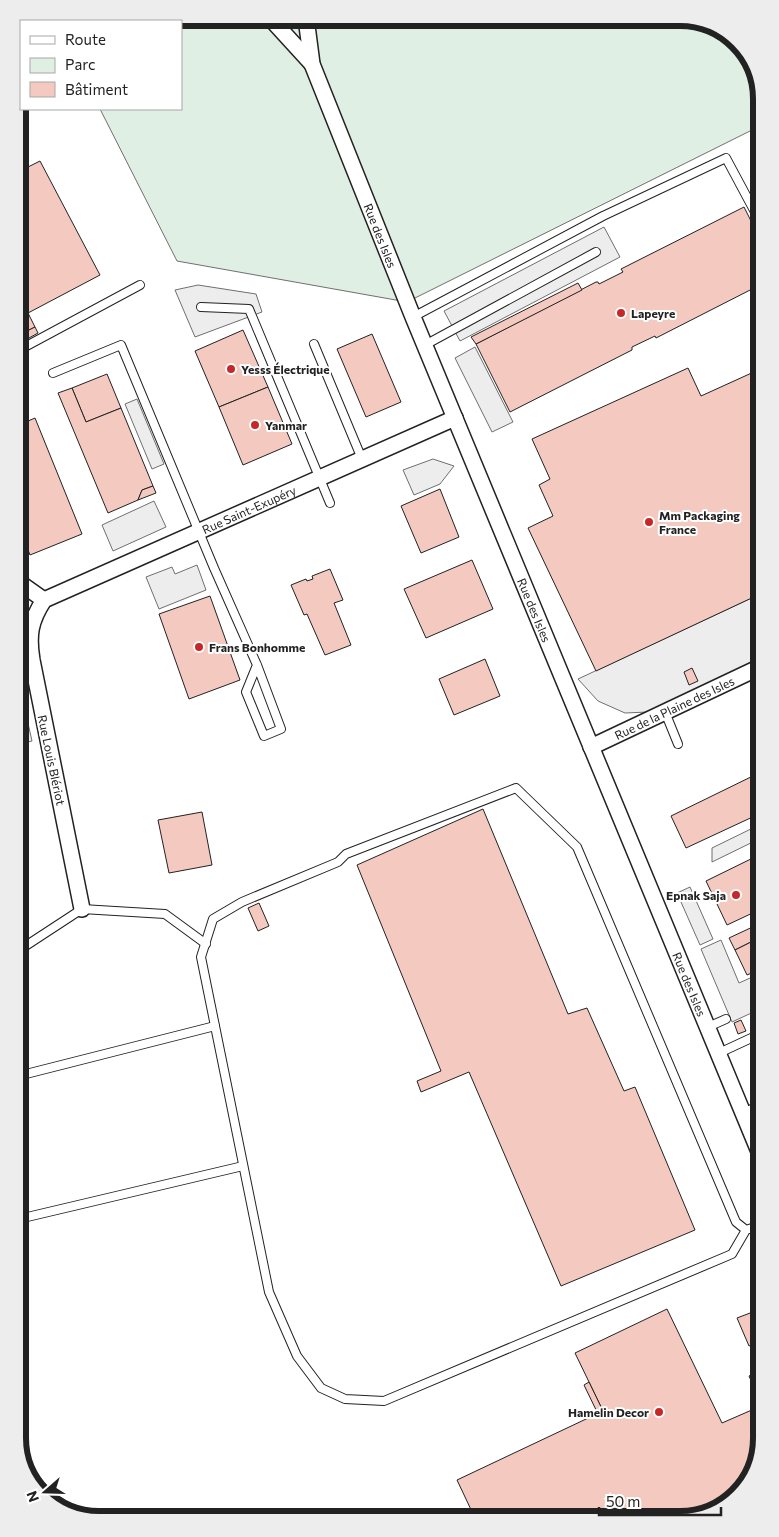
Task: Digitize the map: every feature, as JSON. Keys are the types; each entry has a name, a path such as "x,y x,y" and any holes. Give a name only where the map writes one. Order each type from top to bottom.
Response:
{"street":[{"name":"Rue des Isles","path":"277,26 312,64"},
{"name":"Rue des Isles","path":"307,26 312,64 413,316 753,1137"},
{"name":"Rue Saint-Exupéry","path":"40,606 318,478 455,418"},
{"path":"26,590 40,606"},
{"name":"Rue Louis Blériot","path":"40,606 29,641 82,909"},
{"name":"Rue de la Plaine des Isles","path":"591,747 753,670"}],"lane":[{"path":"413,316 603,216 726,158 753,208"},
{"path":"425,345 596,252"},
{"path":"26,346 140,285"},
{"path":"201,307 249,309 330,503"},
{"path":"314,344 362,459"},
{"path":"53,373 121,345 256,665 281,729 264,736 246,692 256,665"},
{"path":"664,712 678,744"},
{"path":"746,1230 736,1222 578,847 516,788 346,854 338,862 242,902 214,919 201,957 269,1292 297,1356 321,1388 345,1399 384,1401 732,1254 746,1230 753,1228"},
{"path":"26,945 82,909 165,914 206,944"},
{"path":"708,1027 726,1019"},
{"path":"26,1074 215,1026"},
{"path":"719,1053 753,1037"},
{"path":"743,1113 753,1108"},
{"path":"26,1217 243,1166"}],"green space":[{"path":"182,26 685,26 703,30 720,38 738,55 747,71 753,99 753,129 407,302 177,261 101,110 182,110"}],"shaded area":[{"path":"604,227 620,257 460,341 444,311"},
{"path":"198,285 256,294 262,312 195,337 175,290"},
{"path":"475,347 513,422 492,432 455,358"},
{"path":"137,399 164,464 152,469 125,404"},
{"path":"433,459 454,466 440,484 414,495 403,470"},
{"path":"154,501 166,527 113,551 102,525"},
{"path":"197,565 206,590 159,609 146,577 172,567 175,574"},
{"path":"753,597 753,661 648,712 625,713 598,701 578,679"},
{"path":"26,714 32,741 26,742"},
{"path":"753,828 753,842 712,862 712,848"},
{"path":"690,887 713,939 700,945 677,893"},
{"path":"721,940 739,983 753,977 753,1012 732,1022 701,949"}],"building":[{"path":"40,161 100,275 28,313 35,327 26,332 26,168"},
{"name":"Lapeyre","path":"744,207 753,225 753,289 656,338 655,336 632,347 632,350 510,412 476,344 596,282 599,284 623,272 621,269"},
{"path":"578,283 582,290 476,344 471,337"},
{"path":"35,327 38,333 26,340 26,332"},
{"name":"Yesss Électrique","path":"243,330 268,387 219,407 195,351"},
{"path":"372,334 401,402 366,417 337,349"},
{"name":"Mm Packaging France","path":"688,368 701,396 753,372 753,597 596,671 528,528 553,516 539,485 550,479 532,439"},
{"path":"107,374 121,408 86,422 72,388"},
{"name":"Yanmar","path":"268,387 292,444 243,465 219,407"},
{"path":"72,388 86,422 121,408 153,486 142,490 138,500 108,513 58,393"},
{"path":"35,418 82,534 30,555 26,545 26,422"},
{"path":"153,486 156,493 138,500 142,490"},
{"path":"440,489 459,537 421,553 401,506"},
{"path":"472,560 493,609 426,638 404,589"},
{"path":"330,569 343,600 334,603 351,645 325,655 307,614 304,615 291,585 306,579 307,581 313,579 312,576"},
{"name":"Frans Bonhomme","path":"210,596 240,680 189,699 159,614"},
{"path":"485,659 500,696 454,715 439,679"},
{"path":"692,668 698,681 689,685 684,672"},
{"path":"753,776 753,817 686,848 671,816"},
{"path":"483,809 568,1014 587,1008 624,1091 635,1087 695,1230 561,1286 469,1072 421,1092 417,1081 441,1071 357,865"},
{"path":"202,812 212,865 169,873 158,820"},
{"name":"Epnak Saja","path":"753,858 753,913 727,925 706,881"},
{"path":"259,903 269,926 258,931 248,908"},
{"path":"753,927 753,941 735,950 729,938"},
{"path":"753,941 753,972 747,975 735,950"},
{"path":"741,1020 746,1031 738,1034 734,1023"},
{"name":"Hamelin Decor","path":"667,1309 722,1423 753,1409 753,1438 749,1461 735,1486 724,1496 708,1505 680,1511 472,1511 457,1480 603,1411 575,1353"},
{"path":"753,1312 753,1344 749,1346 737,1318"},
{"path":"753,1374 753,1385 749,1376"},
{"path":"589,1382 603,1411 598,1414 584,1385"}],"place":[{"name":"Lapeyre","path":"621,313"},
{"name":"Yesss Électrique","path":"231,369"},
{"name":"Yanmar","path":"255,425"},
{"name":"Mm Packaging France","path":"649,522"},
{"name":"Frans Bonhomme","path":"199,647"},
{"name":"Epnak Saja","path":"736,895"},
{"name":"Hamelin Decor","path":"659,1412"}]}
